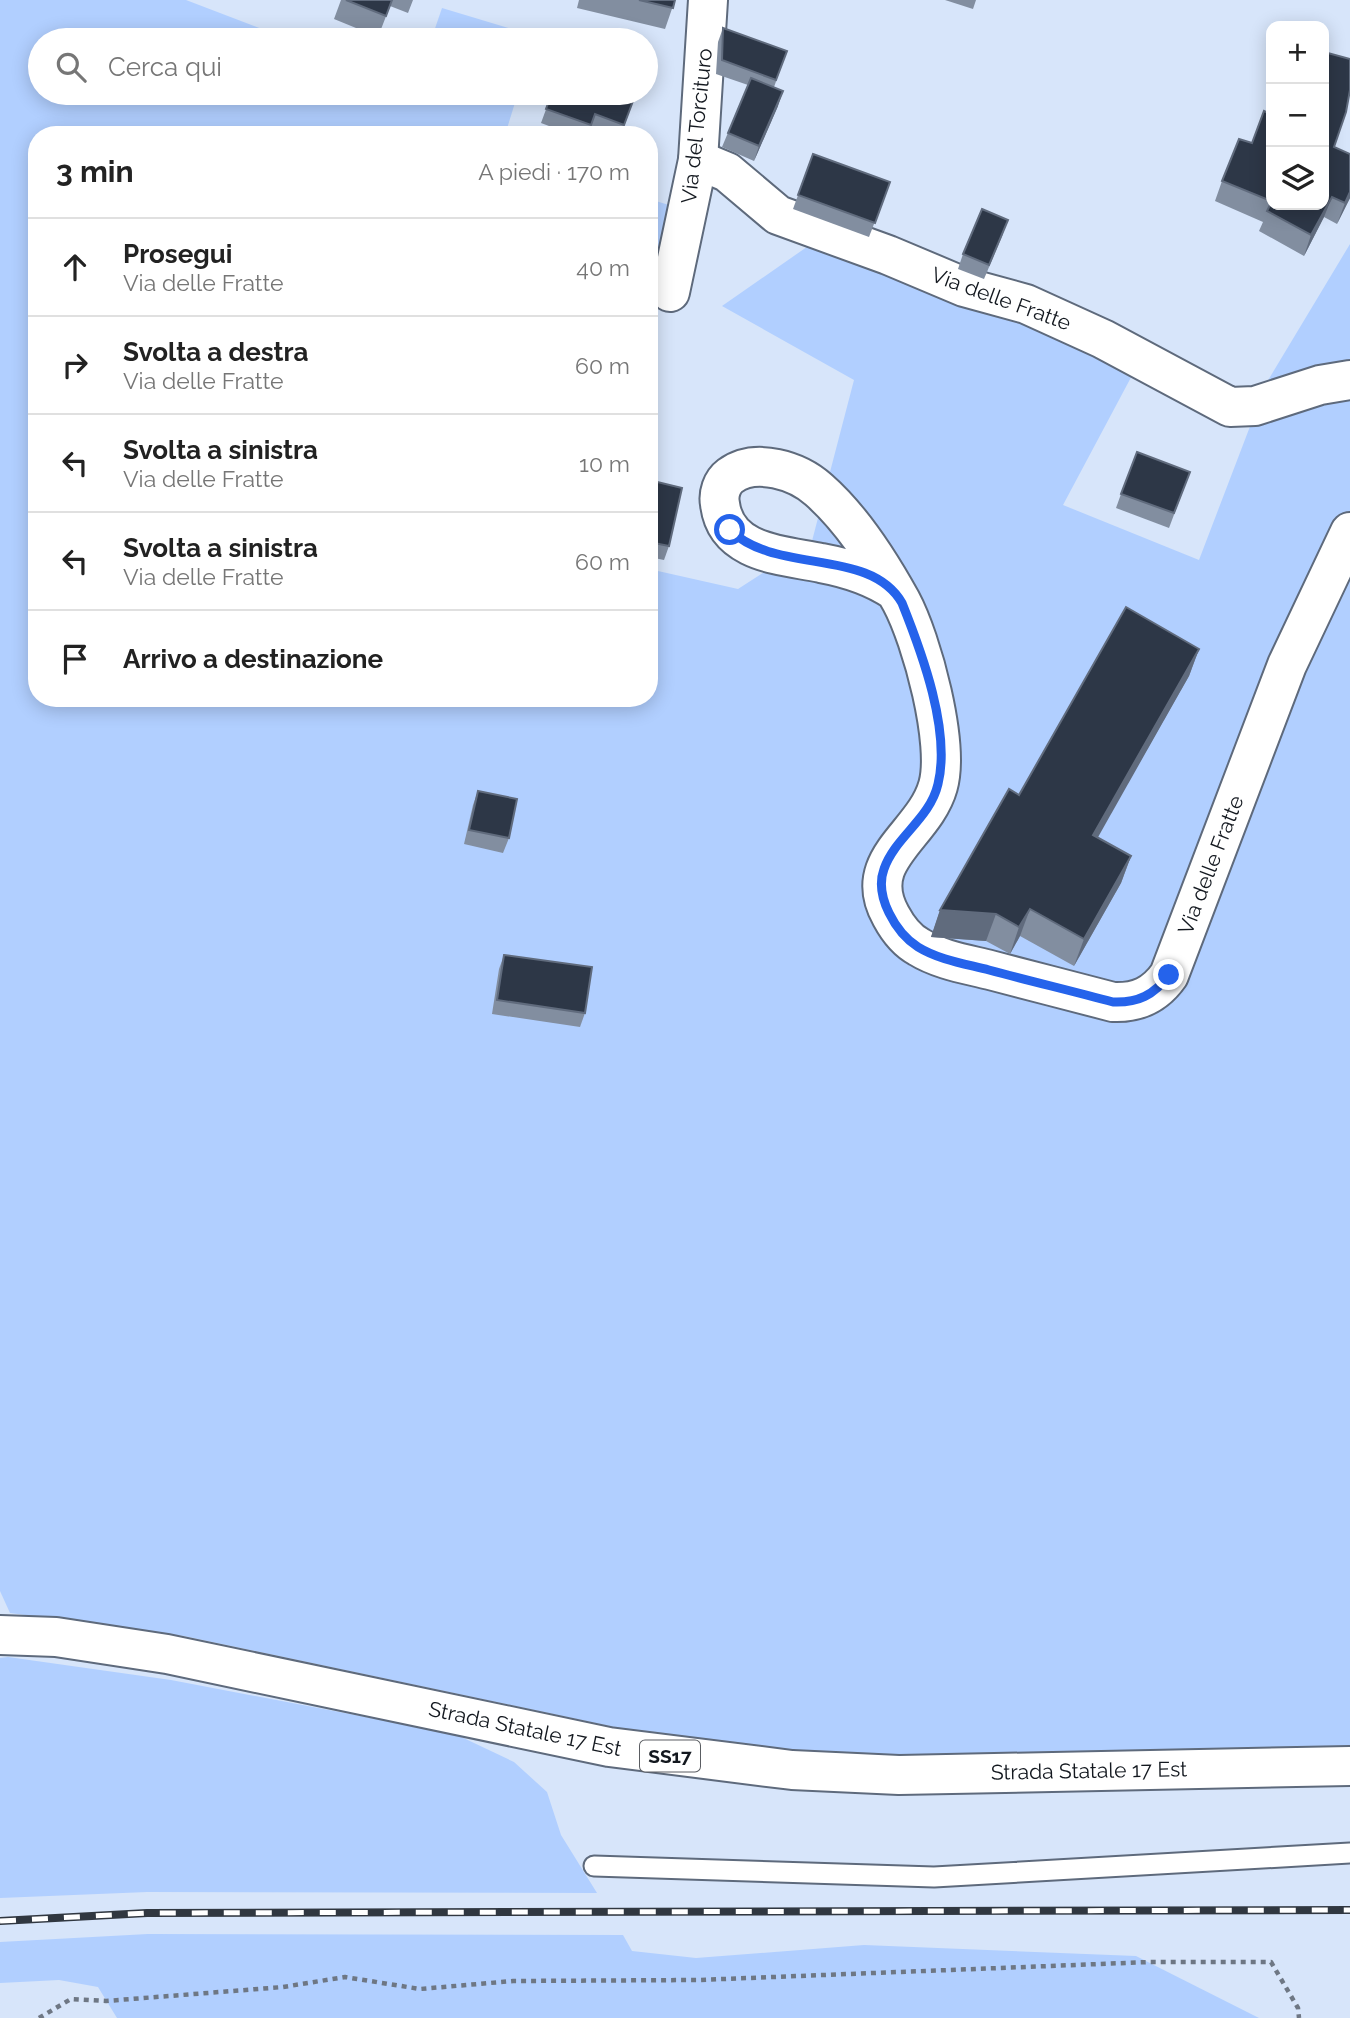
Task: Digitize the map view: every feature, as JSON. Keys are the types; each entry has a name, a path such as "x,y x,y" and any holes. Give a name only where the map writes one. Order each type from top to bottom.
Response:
{"street":[{"name":"Via del Torcituro","path":"670,292 698,160 708,0"},
{"name":"Via delle Fratte","path":"698,160 727,172 778,215 888,255 964,287 1026,304 1103,339 1230,407 1255,407 1320,385 1350,380"},
{"name":"Via delle Fratte","path":"895,591 908,618 935,706 942,760 938,785 931,803 884,868 881,880 890,914 903,935 935,956 1113,1002 1127,1002 1152,994 1169,975 1287,665 1350,532"},
{"name":"Strada Statale 17 Est","path":"0,1635 56,1637 167,1654 609,1747 780,1769 899,1774 1350,1766"}],"lane":[{"path":"594,1866 934,1877 1350,1853"}],"path":[{"path":"39,2018 71,1999 106,2001 284,1987 345,1977 420,1989 513,1981 698,1980 1150,1962 1271,1962 1298,2008 1299,2018"}],"shaded area":[{"path":"0,0 186,0 260,28 28,28 28,105 514,105 508,126 28,126 28,707 658,707 658,571 738,589 812,541 854,380 722,306 814,242 946,289 1136,368 1063,505 1199,560 1267,382 1350,244 1350,1748 927,1755 795,1753 647,1734 184,1636 10,1613 0,1591"},
{"path":"442,8 508,28 435,28"},
{"path":"658,202 669,205 658,266"},
{"path":"0,1658 171,1680 455,1734 514,1762 547,1792 561,1835 597,1893 147,1892 0,1898"},
{"path":"148,1934 623,1935 632,1951 696,1958 864,1945 1136,1956 1259,2018 117,2018 98,1987 59,1980 0,1983 0,1942"}],"building":[{"path":"346,0 392,0 386,16"},
{"path":"639,0 675,0 673,8"},
{"path":"723,28 787,51 776,80 722,60"},
{"path":"1329,53 1350,59 1350,90 1346,112 1334,147 1350,154 1350,192 1345,203 1332,197 1329,202"},
{"path":"751,78 783,91 759,146 728,133"},
{"path":"548,105 632,105 624,125 595,114 591,125 546,109"},
{"path":"1264,111 1266,199 1222,181 1239,139 1252,143"},
{"path":"813,154 890,182 875,223 798,195"},
{"path":"982,209 1008,220 989,265 963,254"},
{"path":"1268,210 1325,210 1311,235"},
{"path":"1137,452 1190,472 1174,513 1121,494"},
{"path":"658,482 682,488 669,546 658,544"},
{"path":"1126,607 1199,649 1093,835 1131,856 1084,939 1030,909 1019,927 996,914 940,910 1009,789 1019,795"},
{"path":"478,791 517,799 509,838 469,830"},
{"path":"504,955 592,967 585,1013 497,1000"}],"railway":[{"path":"0,1921 147,1913 1350,1910"}],"route":[{"path":"730,530 747,544 770,554 821,562 880,580 895,591 902,603 935,706 942,760 938,785 931,803 890,858 881,880 890,914 903,935 935,956 1113,1002 1127,1002 1152,994 1169,975"}]}
